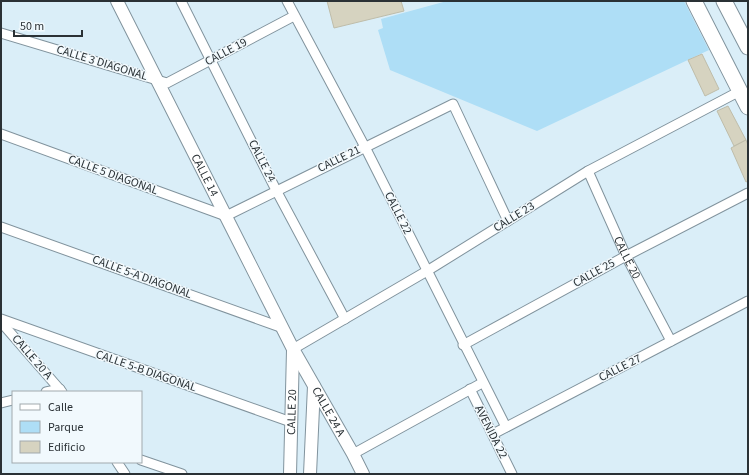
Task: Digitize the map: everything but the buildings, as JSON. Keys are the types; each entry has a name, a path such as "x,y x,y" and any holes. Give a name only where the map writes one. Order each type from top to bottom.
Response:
{"main road":[{"path":"694,1 748,107"},
{"path":"724,1 748,47"}],"street":[{"name":"CALLE 14","path":"118,1 293,349"},
{"name":"CALLE 24","path":"181,1 276,190 345,319"},
{"name":"CALLE 22","path":"287,1 365,147 482,383 506,427"},
{"name":"CALLE 19","path":"157,80 167,83 294,16"},
{"name":"CALLE 3 DIAGONAL","path":"1,33 157,80"},
{"name":"CALLE 23","path":"293,349 427,271 588,171 740,91"},
{"name":"CALLE 21","path":"226,216 453,104 508,221"},
{"name":"CALLE 5 DIAGONAL","path":"1,134 226,216"},
{"name":"CALLE 20","path":"588,171 626,256 671,341"},
{"name":"CALLE 25","path":"463,345 626,256 748,193"},
{"name":"CALLE 5-A DIAGONAL","path":"1,227 283,328"},
{"name":"CALLE 27","path":"493,434 748,302"},
{"name":"CALLE 5-B DIAGONAL","path":"1,319 291,422"},
{"name":"CALLE 20 A","path":"1,322 61,390"},
{"name":"CALLE 20","path":"290,474 293,349"},
{"name":"CALLE 24 A","path":"293,349 353,454 362,474"},
{"path":"353,454 482,383"},
{"name":"CALLE 20","path":"310,474 314,386"},
{"name":"AVENIDA 22","path":"470,389 512,474"},
{"path":"1,403 12,400"},
{"path":"142,460 182,474"},
{"path":"118,463 125,474"}],"green space":[{"path":"447,1 684,1 709,50 537,131 390,70 378,30 383,28 381,19"}]}
